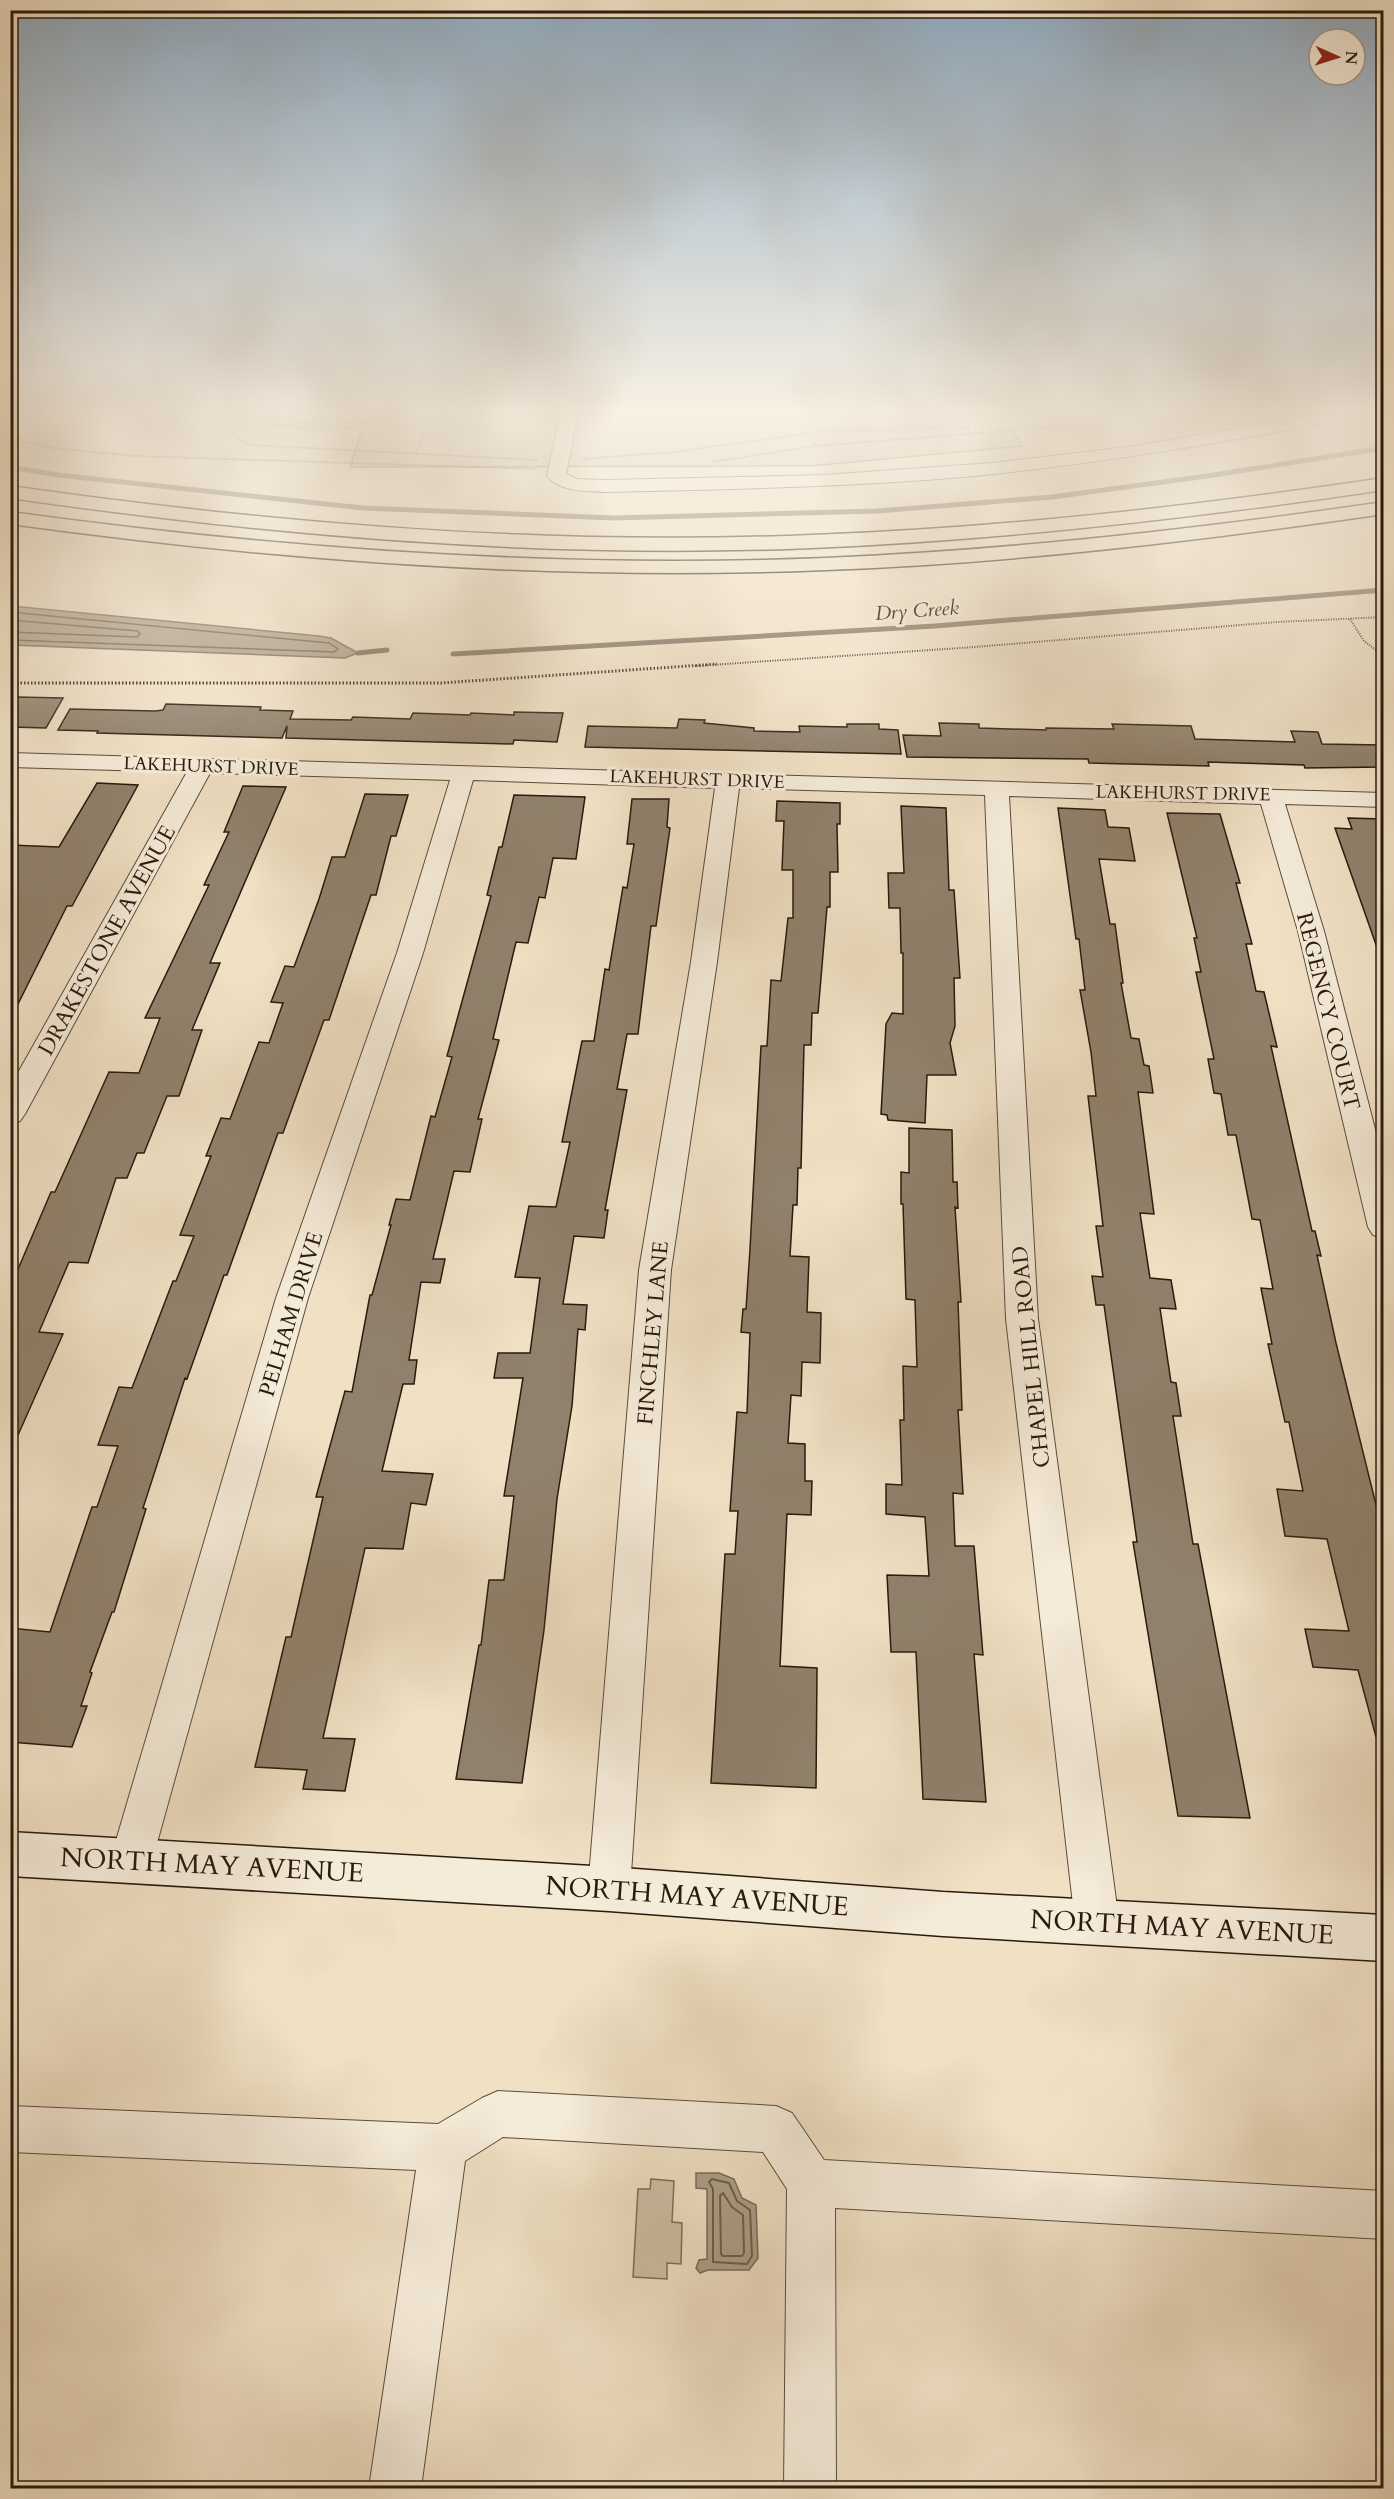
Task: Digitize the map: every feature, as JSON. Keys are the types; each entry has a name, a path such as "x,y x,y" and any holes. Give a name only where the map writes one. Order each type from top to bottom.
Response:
{"highway":[{"path":"86,529 261,549 456,561 595,566 723,566 924,559 1097,546 1244,529"},
{"path":"310,529 539,541 721,542 896,537 1009,529"}],"main road":[{"name":"NORTH MAY AVENUE","path":"10,1854 609,1889 943,1914 1383,1938"}],"street":[{"name":"LAKEHURST DRIVE","path":"10,760 1383,800"},
{"name":"DRAKESTONE AVENUE","path":"10,1114 201,766"},
{"name":"PELHAM DRIVE","path":"131,1861 292,1298 411,953 464,773"},
{"name":"FINCHLEY LANE","path":"609,1889 655,1269 704,962 728,780"},
{"name":"CHAPEL HILL ROAD","path":"997,789 1022,1319 1097,1922"},
{"name":"REGENCY COURT","path":"1271,796 1311,932 1383,1227"},
{"path":"10,2129 443,2148 498,2114 776,2129 811,2183 810,2488"},
{"path":"395,2488 443,2148"},
{"path":"811,2183 1383,2215"}],"path":[{"path":"10,682 441,683 975,647 1276,622 1383,617"},
{"path":"1350,619 1357,634 1371,650 1383,656"}],"shaded area":[{"path":"651,2179 674,2181 672,2222 682,2223 681,2264 667,2263 667,2279 633,2277 638,2189 650,2189"}],"water":[{"path":"11,606 319,636 331,638 358,653 345,658 11,645"},
{"path":"696,2173 719,2173 734,2179 742,2198 756,2205 758,2258 749,2270 708,2270 700,2273 696,2268 699,2260 707,2259 707,2189 696,2188"}],"building":[{"path":"18,697 63,698 46,728 10,727 10,709"},
{"path":"166,704 261,707 260,710 293,711 290,719 351,720 353,717 410,719 413,713 514,715 514,712 563,713 557,742 514,740 513,744 286,738 287,726 282,738 58,730 70,709 155,711 163,710"},
{"path":"679,719 705,720 704,723 754,728 754,731 800,732 799,726 847,727 847,724 879,724 879,729 898,730 901,754 585,747 588,726 677,728"},
{"path":"939,723 979,724 979,728 1046,730 1046,728 1114,729 1112,724 1191,726 1195,739 1295,742 1291,731 1318,732 1322,744 1383,745 1383,767 1305,768 1304,765 1208,762 1209,766 1089,763 1088,759 907,757 903,735 941,736"},
{"path":"97,783 138,785 72,906 67,906 10,1020 10,845 59,847"},
{"path":"243,786 286,787 210,963 220,963 192,1030 202,1030 179,1096 167,1096 144,1153 137,1153 127,1178 116,1178 88,1263 69,1262 39,1332 63,1334 10,1453 10,1288 51,1192 55,1192 109,1072 139,1073 160,1018 145,1018 209,885 204,885 229,832 224,832"},
{"path":"365,794 408,795 396,836 391,836 376,895 371,895 329,1020 324,1020 283,1133 278,1133 227,1275 224,1275 187,1379 185,1378 143,1508 146,1509 114,1612 112,1612 90,1672 92,1673 81,1706 87,1706 72,1747 10,1742 10,1628 50,1632 92,1507 97,1507 118,1446 98,1445 119,1387 132,1388 173,1281 176,1281 194,1236 180,1235 211,1156 206,1156 221,1118 230,1119 259,1042 269,1043 283,1003 271,1002 285,966 294,967 332,857 345,857"},
{"path":"514,795 585,797 576,859 553,858 545,898 539,897 528,943 516,942 493,1039 499,1040 478,1119 482,1119 470,1172 454,1171 433,1259 445,1259 440,1283 421,1282 409,1360 417,1360 414,1384 403,1384 382,1471 433,1474 426,1505 411,1503 403,1549 365,1548 323,1738 355,1739 345,1791 303,1789 307,1770 255,1767 286,1637 291,1637 323,1497 316,1497 345,1391 352,1392 370,1295 372,1295 391,1225 389,1225 396,1199 410,1200 431,1116 435,1117 452,1057 447,1056 491,896 487,895 499,847 502,847"},
{"path":"632,799 669,799 667,827 670,828 656,926 651,926 638,1034 627,1034 617,1089 627,1090 605,1210 608,1210 604,1238 574,1236 563,1304 587,1305 585,1330 578,1329 572,1406 557,1499 544,1630 522,1783 456,1779 479,1645 481,1645 489,1580 504,1580 514,1496 504,1496 523,1378 494,1378 498,1353 530,1353 540,1278 515,1277 529,1206 556,1207 570,1142 562,1142 582,1041 594,1041 605,969 609,970 623,887 627,888 634,844 627,844"},
{"path":"777,801 840,803 840,824 837,824 838,872 830,872 830,907 827,907 818,1013 812,1013 811,1045 804,1045 801,1168 798,1168 797,1205 793,1205 790,1256 809,1257 807,1312 821,1313 820,1363 802,1362 801,1396 791,1395 788,1443 805,1444 805,1481 812,1481 811,1515 787,1514 780,1666 817,1668 816,1788 711,1783 725,1554 735,1554 738,1511 730,1511 737,1412 747,1413 750,1333 741,1332 743,1309 746,1309 761,1046 767,1046 771,980 781,981 788,918 793,918 793,870 782,870 784,821 776,821"},
{"path":"901,806 946,808 949,890 954,890 960,978 954,978 955,1026 950,1043 956,1075 927,1075 925,1123 888,1120 887,1115 881,1114 886,1024 892,1013 903,1014 900,908 889,908 888,873 904,873"},
{"path":"1058,808 1105,810 1108,827 1129,828 1135,861 1099,859 1110,924 1115,924 1123,983 1121,983 1131,1038 1139,1039 1144,1065 1149,1066 1153,1093 1138,1092 1154,1214 1140,1213 1150,1278 1171,1280 1176,1309 1160,1308 1171,1382 1176,1383 1181,1416 1173,1416 1193,1544 1198,1544 1250,1818 1178,1816 1133,1542 1137,1542 1104,1305 1096,1305 1092,1276 1103,1277 1096,1226 1103,1226 1088,1096 1096,1096 1080,990 1085,990 1079,939 1076,939"},
{"path":"1167,813 1220,814 1240,883 1236,883 1252,944 1246,944 1256,991 1264,992 1277,1047 1271,1046 1312,1231 1315,1231 1321,1256 1317,1255 1336,1343 1383,1533 1383,1736 1376,1737 1358,1670 1313,1667 1305,1629 1349,1631 1327,1539 1285,1536 1277,1489 1303,1491 1289,1422 1285,1422 1268,1344 1272,1344 1261,1288 1273,1289 1260,1220 1252,1219 1236,1135 1228,1135 1221,1094 1214,1093 1208,1059 1214,1059 1196,972 1201,972 1194,938 1197,938"},
{"path":"1348,818 1383,819 1383,956 1380,956 1335,828 1352,829"},
{"path":"909,1128 952,1130 953,1182 957,1182 958,1208 955,1207 961,1302 958,1302 962,1410 958,1410 963,1494 953,1493 955,1546 974,1546 983,1655 974,1654 986,1802 923,1799 916,1652 891,1652 887,1575 929,1576 925,1517 886,1514 886,1484 902,1485 900,1420 904,1420 903,1366 917,1367 915,1300 906,1299 903,1204 901,1204 901,1172 909,1173"}],"waterway":[{"name":"Dry Creek","path":"453,654 935,626 1384,590"},
{"name":"Dry Creek","path":"358,653 387,650"}]}
